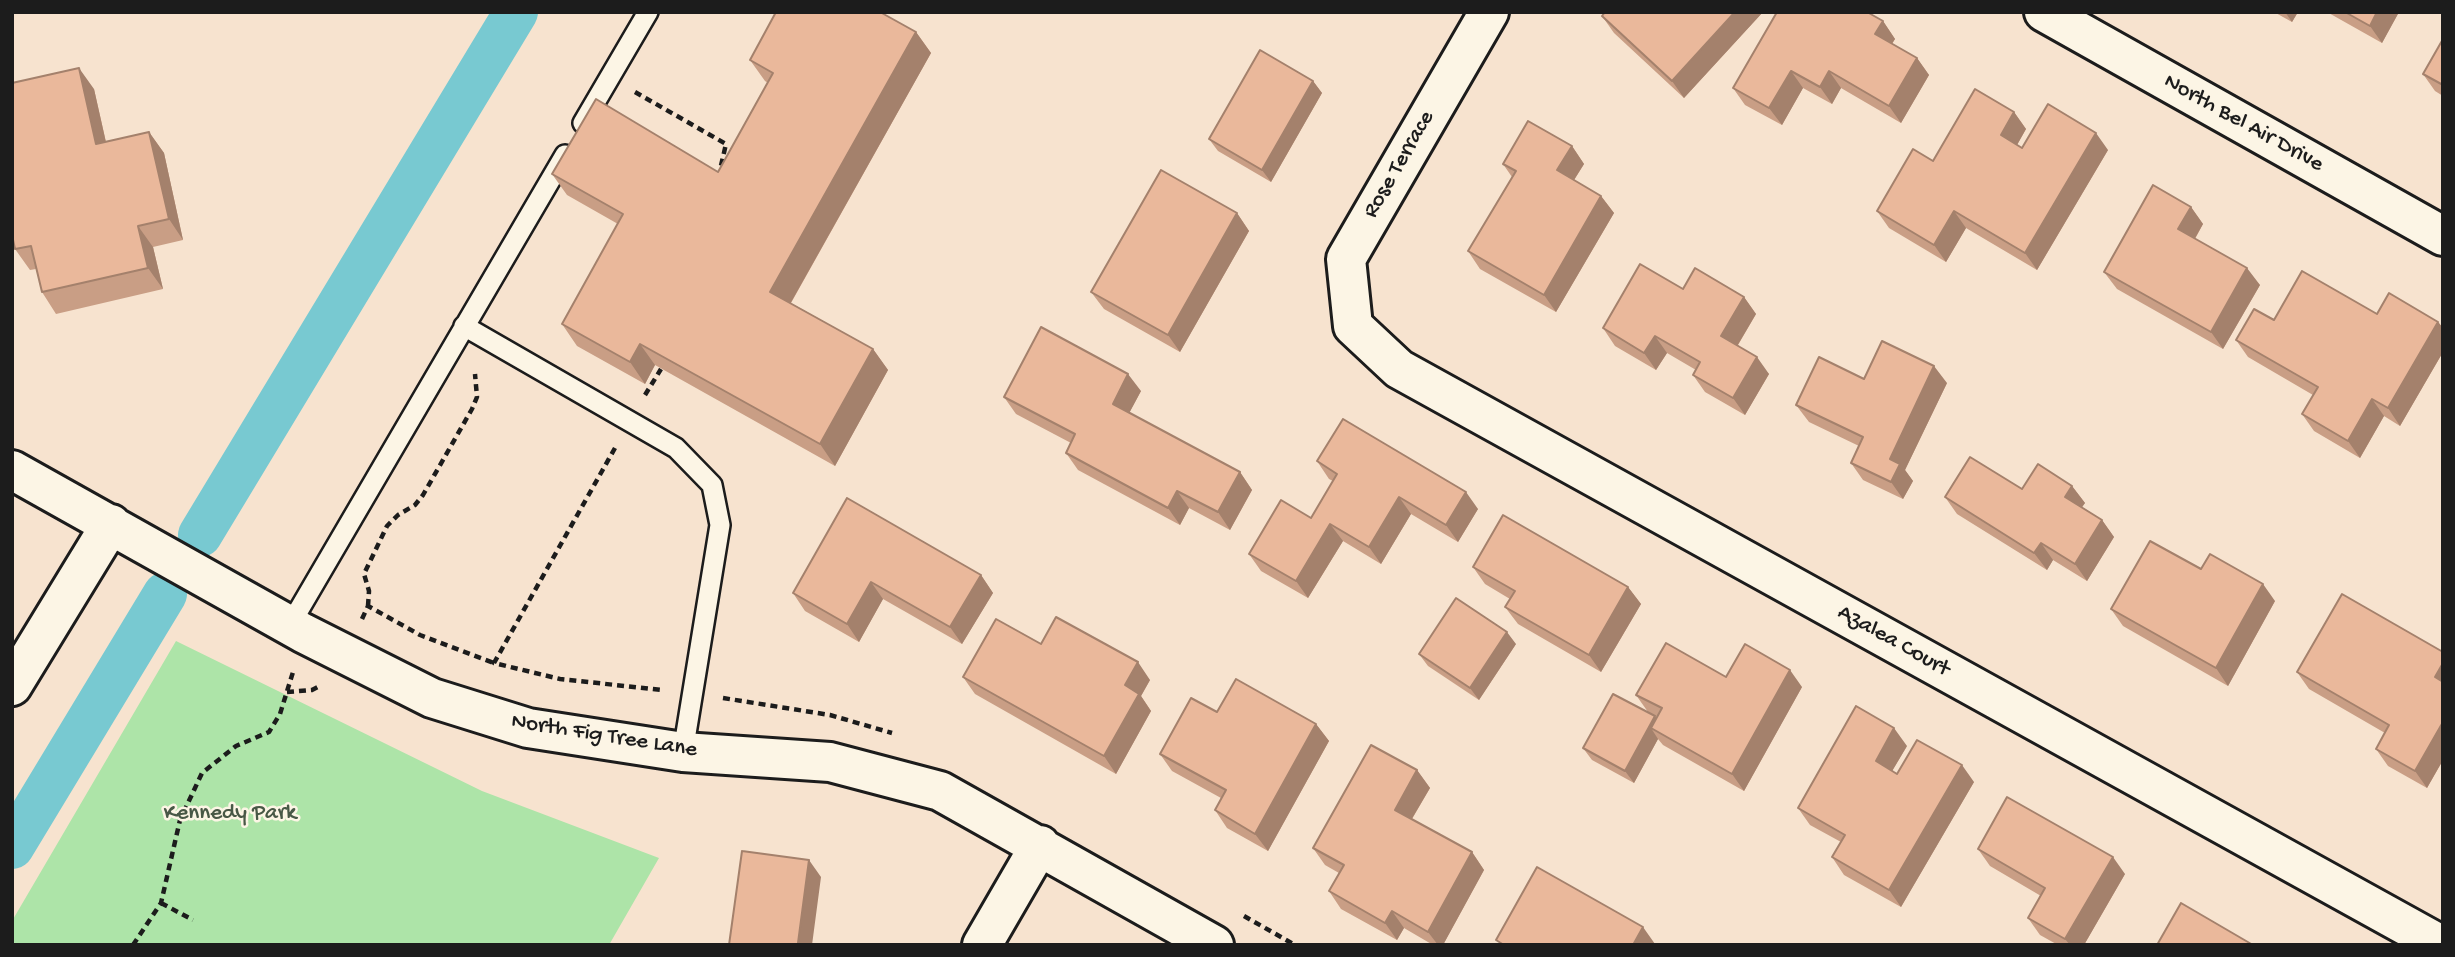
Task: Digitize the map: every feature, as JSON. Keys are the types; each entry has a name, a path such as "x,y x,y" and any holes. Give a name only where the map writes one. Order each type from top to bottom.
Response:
{"street":[{"name":"Rose Terrace","path":"1353,326 1346,259 1489,12"},
{"name":"North Bel Air Drive","path":"2044,12 2443,236"},
{"name":"Azalea Court","path":"1353,326 1399,369 2441,945"},
{"name":"North Fig Tree Lane","path":"12,470 296,629 432,698 528,728 683,752 830,762 940,791 1214,945"},
{"path":"12,687 111,524"},
{"path":"982,945 1040,845"}],"lane":[{"path":"296,629 464,326 648,12"},
{"path":"464,326 676,448 712,485 720,525 683,752"}],"path":[{"path":"610,78 726,144 720,170"},
{"path":"357,628 368,606 369,591 364,574 387,526 398,515 415,505 423,495 472,409 477,397 474,369 491,341"},
{"path":"494,663 661,369"},
{"path":"368,606 420,635 494,663 560,679 692,693 830,715 899,735"},
{"path":"133,945 161,902 180,820 202,773 236,746 269,732 280,714 296,629"},
{"path":"161,902 193,920"},
{"path":"1235,911 1295,945"}],"green space":[{"name":"Kennedy Park","path":"176,641 482,791 659,858 609,945 12,945 12,921"}],"building":[{"path":"776,12 880,12 916,32 770,292 873,349 820,444 640,344 630,362 562,324 623,214 552,174 596,99 718,172 773,73 750,60"},
{"path":"1605,12 1735,12 1672,81 1602,16"},
{"path":"1777,12 1867,12 1883,21 1875,34 1917,58 1889,106 1829,71 1820,87 1791,71 1769,108 1733,88"},
{"path":"2345,12 2377,12 2370,26"},
{"path":"2443,39 2443,85 2423,74"},
{"path":"1260,50 1313,81 1262,170 1209,139"},
{"path":"79,68 96,144 149,132 169,219 138,226 148,268 42,292 31,246 15,249 12,235 12,83"},
{"path":"1975,89 2014,112 2001,135 2022,148 2048,104 2096,133 2025,253 1954,211 1934,245 1877,211 1913,149 1933,161"},
{"path":"1528,121 1572,146 1557,170 1601,196 1544,295 1468,251 1516,171 1503,164"},
{"path":"1161,170 1237,213 1168,335 1091,292"},
{"path":"2153,185 2191,207 2178,229 2247,268 2211,332 2104,272"},
{"path":"1640,264 1683,289 1695,268 1744,297 1721,336 1757,357 1733,398 1693,375 1700,362 1655,336 1644,353 1603,328"},
{"path":"2302,271 2377,314 2389,293 2438,322 2388,408 2372,399 2348,441 2302,414 2318,387 2236,340 2254,309 2274,320"},
{"path":"1041,327 1128,374 1113,404 1240,472 1218,512 1177,491 1168,508 1066,453 1075,434 1004,397"},
{"path":"1882,341 1934,366 1890,459 1900,464 1891,482 1851,463 1863,437 1796,405 1819,357 1864,379"},
{"path":"1343,419 1466,492 1446,525 1399,497 1369,547 1330,524 1296,581 1249,554 1281,500 1311,518 1337,474 1317,461"},
{"path":"1970,457 2022,489 2038,464 2072,486 2065,497 2102,520 2075,564 2041,543 2034,553 1945,497"},
{"path":"847,498 981,575 950,627 871,582 847,624 793,593"},
{"path":"1503,515 1628,587 1589,655 1505,607 1515,591 1473,567"},
{"path":"2150,541 2201,569 2210,554 2263,584 2216,668 2111,609"},
{"path":"2342,594 2443,652 2443,663 2435,677 2443,682 2443,722 2415,771 2376,749 2389,725 2297,672"},
{"path":"1456,598 1507,632 1470,688 1419,654"},
{"path":"1056,617 1138,662 1125,685 1139,694 1104,756 963,677 996,619 1041,644"},
{"path":"1666,643 1726,677 1745,644 1790,670 1732,774 1651,728 1662,708 1636,695"},
{"path":"1236,679 1316,724 1255,834 1215,810 1226,790 1160,754 1191,698 1217,712"},
{"path":"1613,694 1655,716 1625,771 1583,748"},
{"path":"1856,706 1894,728 1876,761 1897,774 1917,740 1962,765 1889,890 1832,857 1845,835 1798,808"},
{"path":"1371,745 1417,770 1395,810 1472,852 1428,932 1392,911 1385,923 1329,891 1344,865 1313,848"},
{"path":"2007,797 2113,857 2065,939 2028,918 2045,888 1978,849"},
{"path":"742,851 809,860 798,943 811,945 729,945"},
{"path":"1537,867 1643,927 1633,945 1504,945 1496,940"},
{"path":"2181,903 2253,945 2157,945"}],"waterway":[{"path":"200,535 516,12"},
{"path":"12,847 165,594"}]}
